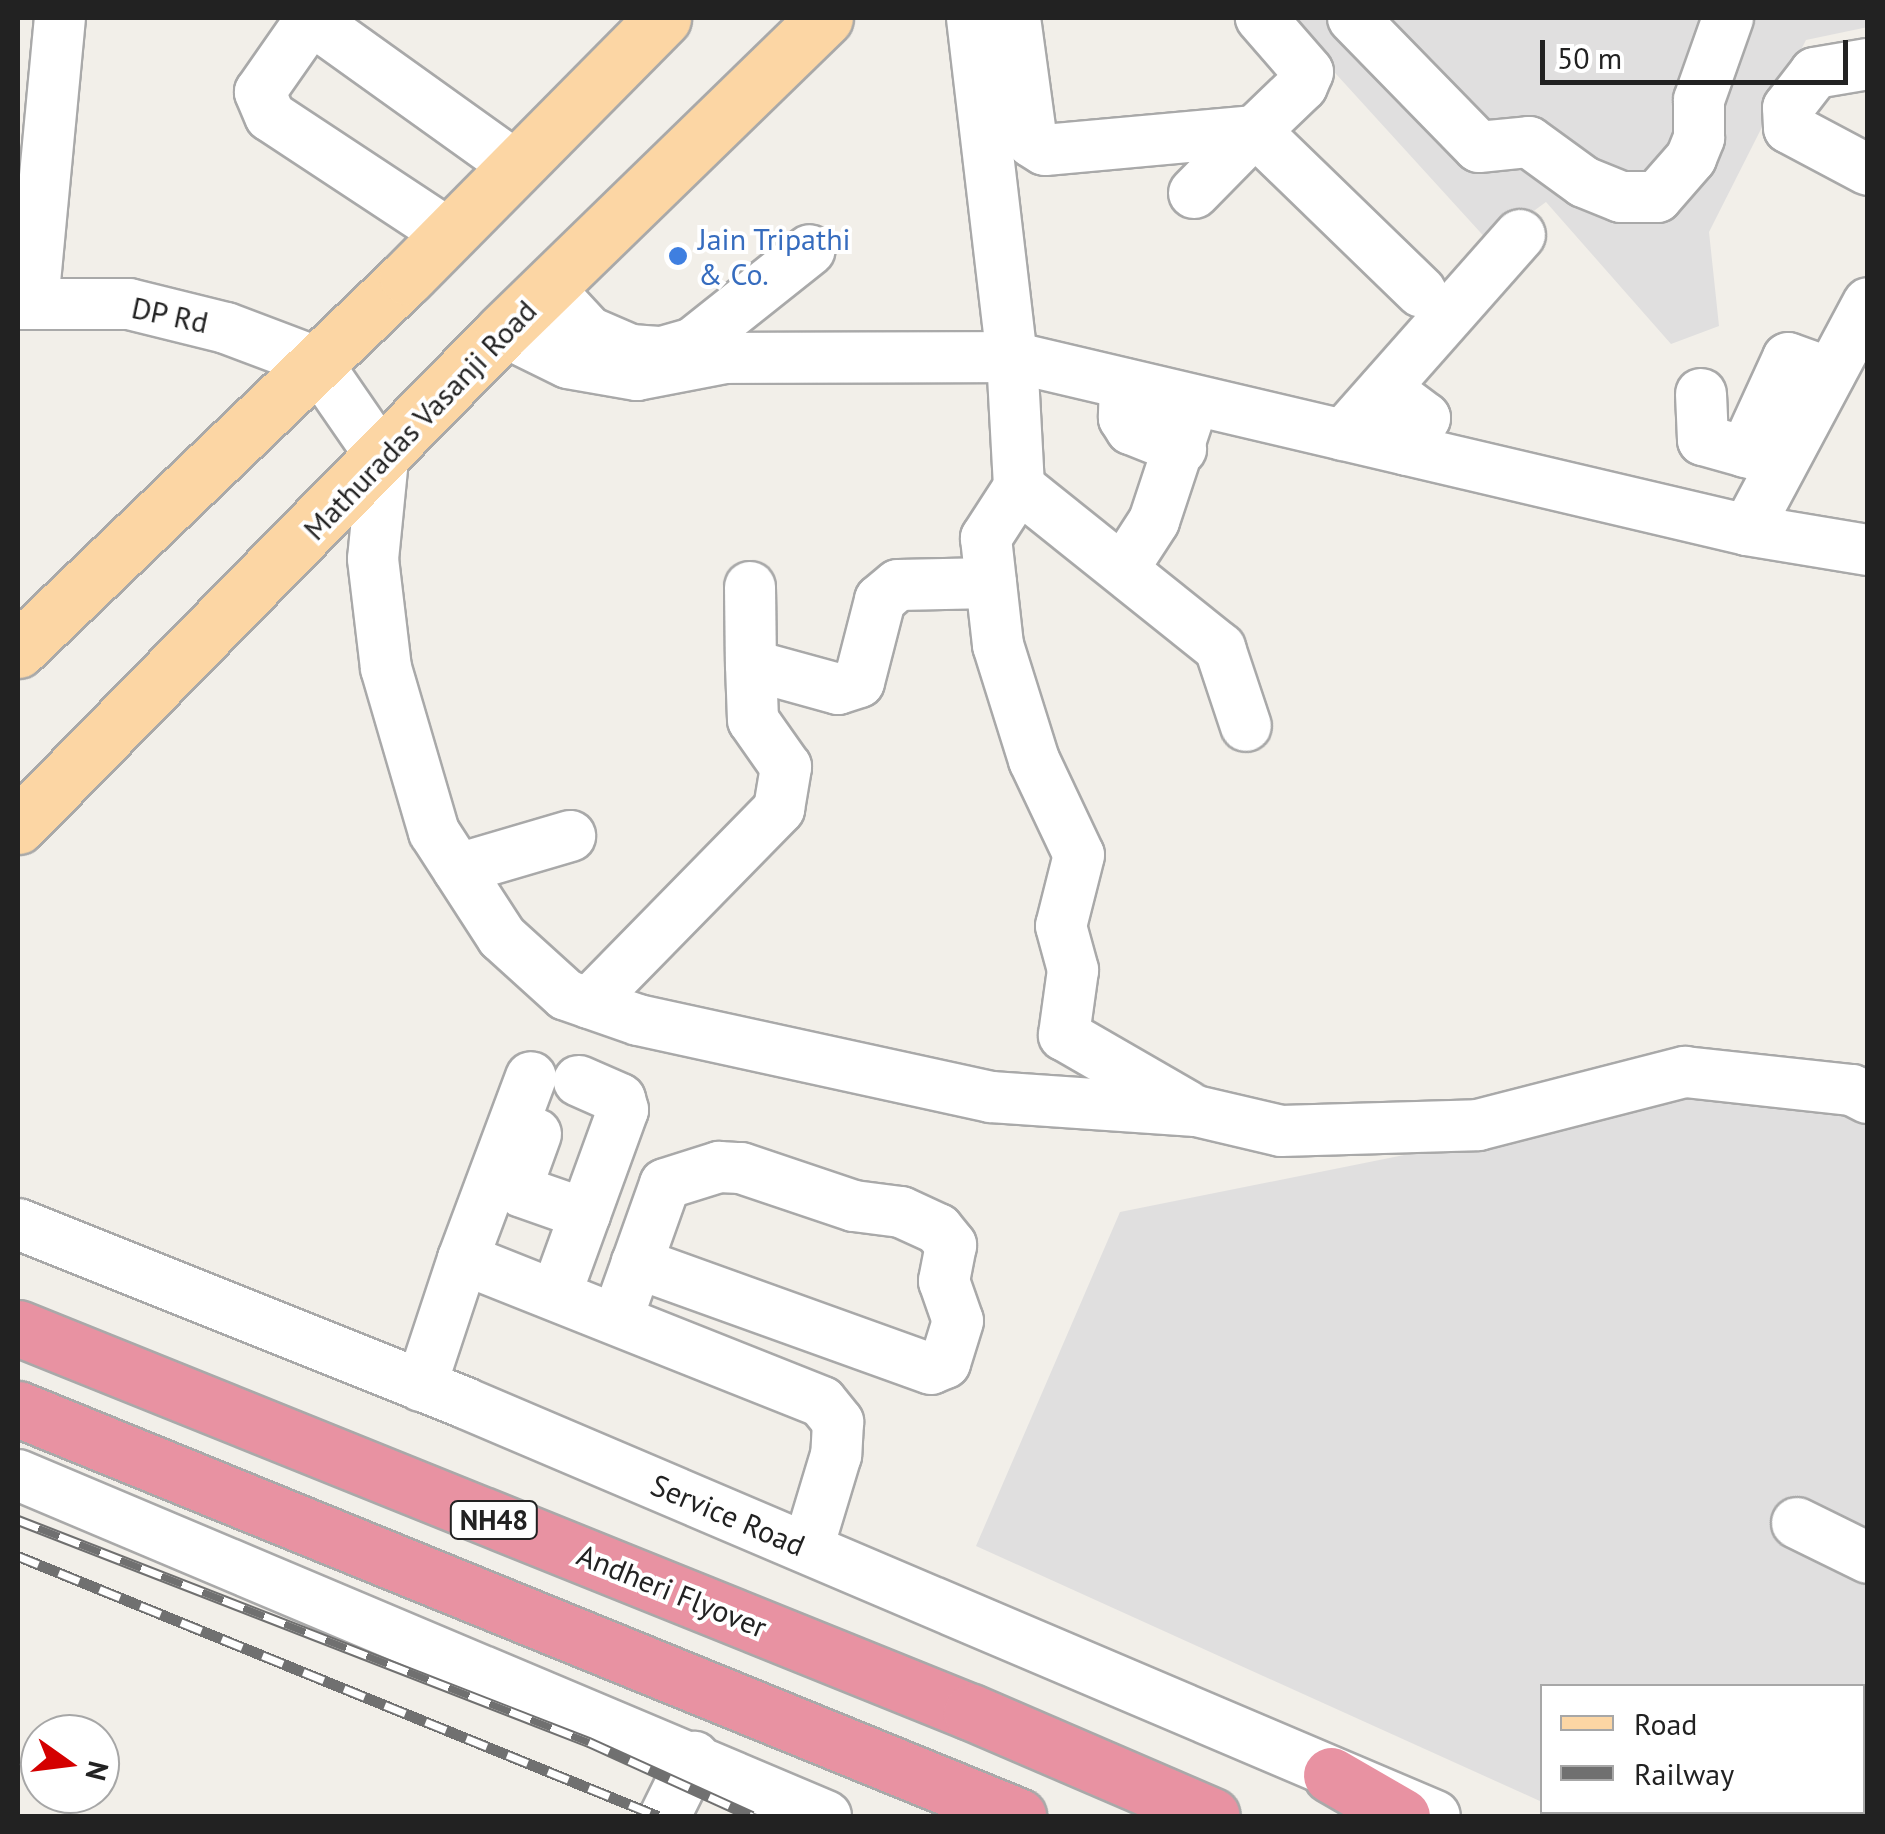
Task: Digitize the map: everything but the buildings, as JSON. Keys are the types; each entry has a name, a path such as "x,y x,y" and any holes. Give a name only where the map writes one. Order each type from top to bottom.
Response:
{"highway":[{"name":"Andheri Flyover","path":"18,1328 971,1712 1212,1816"},
{"name":"NH48","path":"18,1409 290,1525 937,1780 1018,1816"},
{"path":"1331,1775 1402,1816"}],"main road":[{"name":"Mathuradas Vasanji Road","path":"18,826 383,459 503,331 826,18"},
{"path":"18,650 448,234 659,19"}],"street":[{"path":"25,303 60,18"},
{"path":"972,18 1012,357 1019,487 986,538 998,645 1034,760 1079,855 1061,926 1074,970 1064,1035 1196,1111"},
{"path":"1015,18 1038,150 1255,130 1421,292"},
{"path":"1194,194 1302,86 1308,72 1261,18"},
{"path":"1354,18 1479,147 1529,142 1584,182 1621,197 1657,197 1691,158 1699,100 1728,18"},
{"path":"448,234 270,116 260,92 304,29 323,28 516,166"},
{"path":"1868,64 1815,73 1788,108 1789,128 1868,170"},
{"path":"1343,435 1520,236"},
{"path":"549,289 589,332 631,350 662,352 692,343 810,250"},
{"name":"DP Rd","path":"25,303 129,304 226,328 316,362"},
{"path":"1747,530 1764,457 1830,373 1868,303"},
{"path":"503,331 568,363 638,375 725,358 1012,357 1747,530 1868,550"},
{"path":"316,362 383,459 373,560 386,668 434,832 502,937 566,995 638,1020 991,1097 1196,1111 1281,1131 1436,1130 1686,1072 1852,1090 1868,1098"},
{"path":"1125,384 1124,418 1131,429 1181,449"},
{"path":"1385,388 1425,418 1406,450"},
{"path":"1702,394 1703,440 1764,457"},
{"path":"1123,569 1154,521 1181,449 1194,400"},
{"path":"1019,487 1220,648 1246,726"},
{"path":"750,665 838,689 859,682 880,600 898,585 991,583"},
{"path":"589,1003 778,809 786,766 753,720 750,587"},
{"path":"458,869 570,836"},
{"path":"555,1080 518,1181 522,1192 586,1214"},
{"path":"555,1080 620,1099 623,1110 556,1294"},
{"path":"421,1386 463,1260 555,1080"},
{"path":"617,1319 637,1263 666,1184 720,1167 741,1168 804,1193 901,1212 938,1229 950,1246 944,1281 958,1321 945,1363 931,1369 637,1263"},
{"name":"Service Road","path":"18,1224 421,1386 1434,1816"},
{"path":"463,1260 822,1402 838,1422 836,1455 808,1548"},
{"path":"18,1474 826,1816"},
{"path":"1797,1523 1862,1543"},
{"path":"665,1816 694,1757"}],"shaded area":[{"path":"1285,18 1867,18 1868,27 1806,40 1709,232 1719,326 1671,344 1546,202 1490,243"},
{"path":"1743,1087 1867,1110 1867,1816 1716,1814 1865,1814 1865,1684 1540,1684 1540,1801 976,1546 1120,1212"}],"railway":[{"path":"18,1520 589,1742 752,1816"},
{"path":"18,1556 658,1816"}],"place":[{"name":"Jain Tripathi & Co.","path":"678,256"}]}
